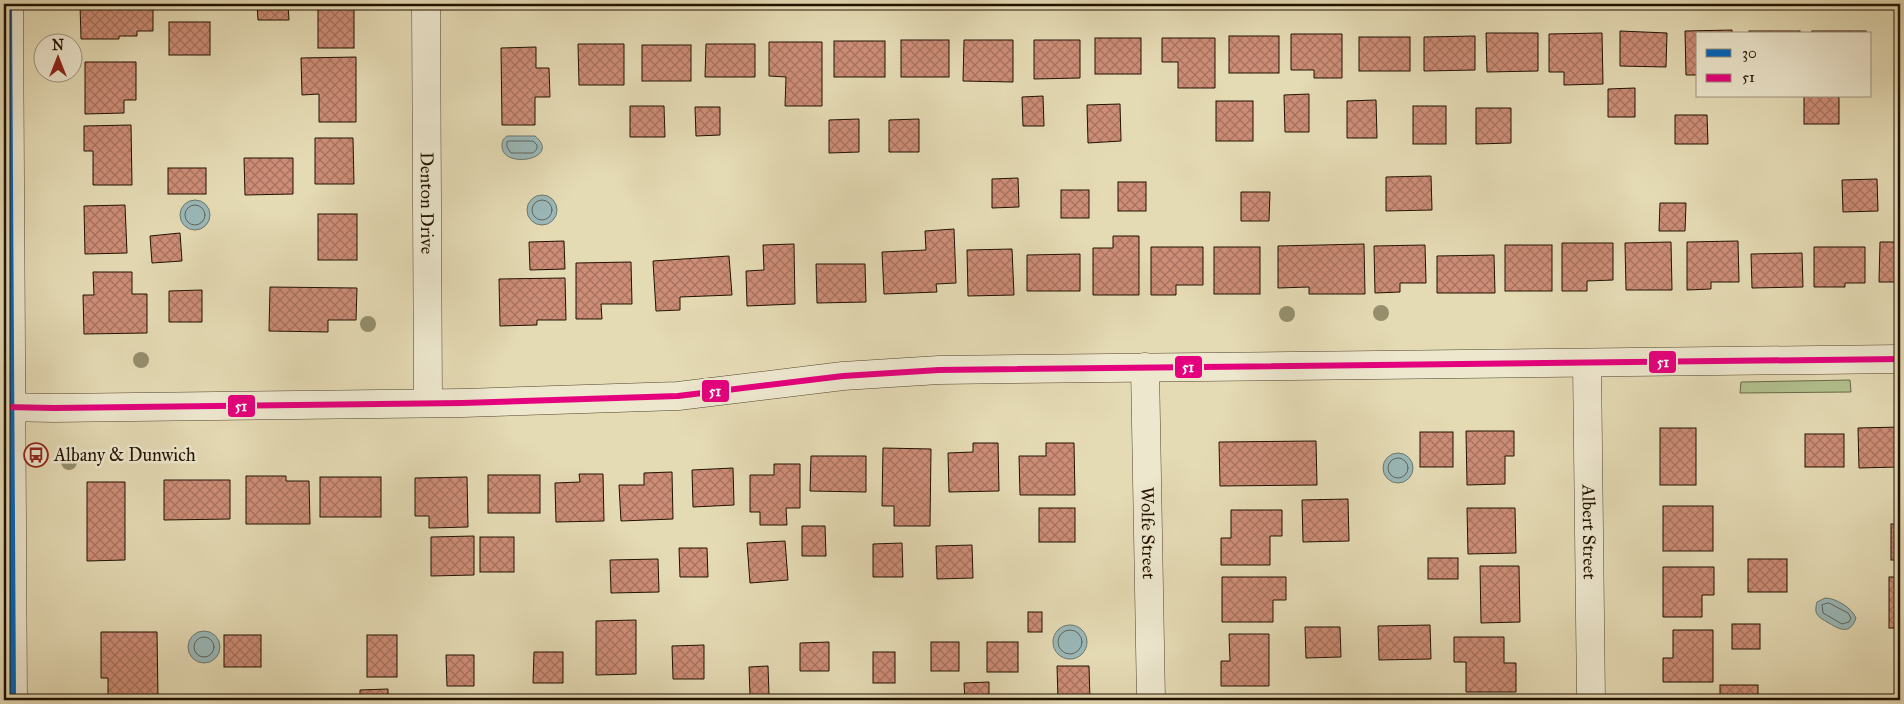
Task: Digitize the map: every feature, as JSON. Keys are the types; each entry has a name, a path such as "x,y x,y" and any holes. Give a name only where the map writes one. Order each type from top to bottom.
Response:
{"street":[{"path":"9,4 8,407 13,700"},
{"name":"Denton Drive","path":"426,4 428,402"},
{"path":"8,407 54,408 428,402 678,396 843,376 939,370 1900,359"},
{"name":"Albert Street","path":"1587,363 1591,700"},
{"name":"Wolfe Street","path":"1145,367 1151,700"}],"green space":[{"path":"1850,380 1851,392 1740,393 1741,382"}],"water":[{"path":"507,136 535,136 542,144 542,151 537,156 529,159 511,158 505,153 502,146 503,140"},
{"path":"542,195 553,199 557,210 553,221 542,225 531,221 527,210 531,199"},
{"path":"195,200 206,204 210,215 206,226 195,230 184,226 180,215 184,204"},
{"path":"1398,453 1404,454 1412,462 1412,474 1404,482 1398,483 1392,482 1384,474 1383,468 1384,462 1392,454"},
{"path":"1825,598 1839,602 1854,614 1856,618 1851,627 1840,629 1823,620 1816,613 1817,602"},
{"path":"1070,625 1082,630 1087,642 1082,654 1070,659 1058,654 1053,642 1058,630"},
{"path":"204,631 215,636 220,647 215,658 204,663 193,658 188,647 193,636"}],"building":[{"path":"80,4 153,4 153,31 137,31 137,36 119,36 119,39 82,39"},
{"path":"257,4 288,4 289,20 258,20"},
{"path":"318,4 354,4 354,48 318,48"},
{"path":"169,22 210,22 210,55 169,55"},
{"path":"1899,28 1900,102 1896,102 1896,76 1899,76"},
{"path":"1732,30 1732,32 1696,32 1696,75 1686,75 1685,31"},
{"path":"1620,31 1667,33 1666,67 1620,66"},
{"path":"1749,31 1800,31 1800,32"},
{"path":"1812,31 1866,31 1866,32"},
{"path":"1486,33 1538,33 1538,71 1487,72"},
{"path":"1602,33 1603,84 1564,85 1564,72 1549,72 1549,34"},
{"path":"1291,34 1342,34 1342,78 1314,78 1314,70 1291,70"},
{"path":"1229,36 1279,36 1279,73 1229,73"},
{"path":"1475,36 1475,70 1424,71 1424,37"},
{"path":"1359,37 1410,37 1410,71 1359,71"},
{"path":"1095,38 1141,38 1141,74 1095,74"},
{"path":"1162,38 1215,38 1215,88 1178,88 1178,62 1162,62"},
{"path":"901,40 949,40 949,77 901,77"},
{"path":"964,40 1013,40 1013,82 963,81"},
{"path":"1034,40 1080,40 1080,78 1034,79"},
{"path":"834,41 885,41 885,77 834,77"},
{"path":"769,42 822,42 822,106 785,106 786,77 769,76"},
{"path":"578,44 624,44 624,85 579,85"},
{"path":"706,44 755,44 755,77 705,77"},
{"path":"642,45 691,45 691,81 642,81"},
{"path":"536,47 536,68 549,68 550,97 535,97 535,125 502,125 501,48"},
{"path":"356,57 356,122 319,122 319,94 302,95 301,58"},
{"path":"85,62 136,62 136,100 124,100 124,113 85,114"},
{"path":"1635,88 1635,117 1608,117 1608,89"},
{"path":"1309,94 1309,132 1285,132 1284,95"},
{"path":"1043,96 1044,126 1023,126 1022,97"},
{"path":"1804,98 1839,98 1839,124 1804,124"},
{"path":"1376,100 1377,138 1347,138 1347,101"},
{"path":"1216,101 1253,101 1253,141 1216,141"},
{"path":"1120,104 1121,141 1088,143 1087,105"},
{"path":"630,106 664,106 665,137 630,137"},
{"path":"1413,106 1446,106 1446,144 1413,144"},
{"path":"695,107 720,107 720,135 696,136"},
{"path":"1476,108 1511,108 1511,143 1476,144"},
{"path":"1675,115 1707,115 1708,144 1675,144"},
{"path":"859,119 859,152 829,153 829,120"},
{"path":"919,119 919,152 889,152 889,120"},
{"path":"131,125 132,185 93,185 93,151 84,151 84,126"},
{"path":"315,138 353,138 354,184 315,184"},
{"path":"244,158 293,158 293,194 245,195"},
{"path":"168,168 206,168 206,194 168,194"},
{"path":"1431,176 1432,210 1386,211 1386,177"},
{"path":"1018,178 1019,207 992,208 992,179"},
{"path":"1877,179 1878,211 1843,212 1842,180"},
{"path":"1118,182 1146,182 1146,211 1118,211"},
{"path":"1061,190 1089,190 1089,218 1061,218"},
{"path":"1241,192 1270,192 1269,221 1241,221"},
{"path":"1660,203 1686,203 1685,231 1659,231"},
{"path":"125,205 127,253 85,254 84,206"},
{"path":"318,214 357,214 357,260 318,260"},
{"path":"954,229 956,283 936,284 937,292 884,294 882,252 926,250 925,231"},
{"path":"180,233 182,261 152,263 150,236"},
{"path":"1113,236 1139,236 1139,295 1093,295 1093,248 1113,248"},
{"path":"564,241 565,269 530,270 529,242"},
{"path":"1738,241 1739,282 1711,282 1711,289 1687,290 1687,242"},
{"path":"1671,242 1672,290 1626,290 1625,243"},
{"path":"1880,242 1900,242 1900,282 1879,282"},
{"path":"1562,243 1613,243 1613,280 1587,281 1587,291 1562,291"},
{"path":"794,244 795,304 747,306 746,271 764,270 763,245"},
{"path":"1364,244 1365,294 1309,294 1309,287 1278,288 1278,246"},
{"path":"1425,245 1426,283 1400,283 1400,292 1375,293 1374,246"},
{"path":"1505,245 1552,245 1552,291 1505,291"},
{"path":"1151,247 1203,247 1203,285 1176,285 1176,295 1151,295"},
{"path":"1214,247 1260,247 1260,294 1214,294"},
{"path":"1814,247 1865,247 1865,283 1845,283 1845,287 1814,287"},
{"path":"1012,249 1014,295 968,296 967,250"},
{"path":"1802,253 1803,287 1752,288 1751,254"},
{"path":"1080,254 1080,291 1027,291 1027,255"},
{"path":"1494,255 1495,293 1437,293 1437,256"},
{"path":"729,256 732,295 680,297 680,310 656,311 653,261"},
{"path":"631,262 632,304 601,304 602,319 576,319 576,263"},
{"path":"816,264 865,264 866,302 817,303"},
{"path":"93,272 132,272 132,294 147,294 147,333 84,334 83,295 94,295"},
{"path":"565,278 566,320 537,320 537,325 500,326 499,279"},
{"path":"270,287 357,288 356,320 328,320 328,332 269,331"},
{"path":"202,290 202,322 169,322 169,291"},
{"path":"1900,427 1899,487 1899,467 1859,468 1858,428"},
{"path":"1660,428 1696,428 1696,485 1660,485"},
{"path":"1466,431 1514,431 1514,456 1505,456 1505,484 1467,485"},
{"path":"1420,432 1453,432 1453,467 1420,467"},
{"path":"1805,434 1844,434 1844,467 1805,467"},
{"path":"1316,441 1317,485 1220,486 1219,442"},
{"path":"973,443 998,443 999,491 949,492 948,453 973,452"},
{"path":"1046,443 1074,443 1075,495 1020,495 1019,456 1046,456"},
{"path":"883,448 931,449 930,526 894,526 894,506 882,506"},
{"path":"811,456 866,456 866,492 810,491"},
{"path":"774,464 800,464 800,508 786,508 787,525 760,525 760,512 750,512 750,475 774,475"},
{"path":"733,468 734,505 693,507 692,470"},
{"path":"672,472 673,519 621,521 619,485 644,485 644,473"},
{"path":"579,474 603,474 604,521 556,522 555,483 580,482"},
{"path":"488,475 540,475 540,513 488,513"},
{"path":"246,476 286,476 286,481 309,481 310,524 246,524"},
{"path":"320,477 381,477 381,517 320,517"},
{"path":"467,477 468,527 429,528 429,516 415,516 415,478"},
{"path":"164,480 230,480 230,519 164,520"},
{"path":"87,482 125,482 125,560 87,561"},
{"path":"1348,499 1349,541 1303,542 1302,500"},
{"path":"1663,506 1713,506 1713,551 1663,551"},
{"path":"1039,508 1075,508 1075,542 1039,542"},
{"path":"1467,508 1515,508 1516,553 1468,554"},
{"path":"1231,510 1282,510 1282,536 1270,536 1270,565 1221,565 1221,538 1231,538"},
{"path":"1891,524 1900,524 1900,560 1891,560"},
{"path":"802,526 825,526 826,556 802,556"},
{"path":"474,536 474,575 431,576 431,537"},
{"path":"480,537 514,537 514,572 480,572"},
{"path":"785,541 788,580 750,583 747,543"},
{"path":"902,543 903,577 873,577 873,544"},
{"path":"972,545 973,578 937,579 936,546"},
{"path":"679,548 707,548 708,577 680,577"},
{"path":"1428,558 1458,558 1458,579 1428,579"},
{"path":"658,559 659,592 611,593 610,560"},
{"path":"1748,559 1787,559 1787,592 1748,592"},
{"path":"1480,566 1519,566 1520,622 1481,623"},
{"path":"1663,567 1714,567 1714,595 1702,595 1702,617 1663,617"},
{"path":"1222,577 1286,577 1286,600 1273,600 1273,622 1222,622"},
{"path":"1889,577 1900,577 1900,628 1889,628"},
{"path":"1028,612 1042,612 1042,632 1028,632"},
{"path":"636,620 636,674 596,675 596,621"},
{"path":"1732,624 1760,624 1760,649 1732,649"},
{"path":"1430,625 1431,659 1379,660 1378,626"},
{"path":"1305,627 1340,627 1341,657 1306,658"},
{"path":"1673,630 1713,630 1713,682 1663,682 1663,658 1673,658"},
{"path":"101,632 157,632 158,700 108,700 108,678 101,678"},
{"path":"1229,634 1269,634 1269,686 1221,686 1221,661 1230,661"},
{"path":"224,635 261,635 261,667 224,667"},
{"path":"367,635 397,635 397,677 367,677"},
{"path":"1454,637 1504,637 1504,663 1516,663 1516,692 1466,692 1466,662 1454,662"},
{"path":"829,642 829,671 800,671 800,643"},
{"path":"931,642 959,642 959,671 931,671"},
{"path":"987,642 1018,642 1018,672 987,672"},
{"path":"704,645 704,679 673,679 672,646"},
{"path":"534,652 563,652 563,683 533,683"},
{"path":"873,652 895,652 895,683 873,683"},
{"path":"446,655 474,655 474,686 447,686"},
{"path":"768,666 769,695 750,695 749,667"},
{"path":"1057,666 1089,666 1090,700 1058,700"},
{"path":"989,682 989,697 1010,696 1010,700 965,700 964,683"},
{"path":"1720,685 1758,685 1758,700 1720,700"},
{"path":"388,689 388,700 360,700 360,690"},
{"path":"1271,695 1271,700 1222,700 1222,696"},
{"path":"1698,695 1698,700 1662,700 1661,696"}],"transit line":[{"name":"30","path":"9,4 13,700"},
{"name":"51","path":"4,407 463,403 678,396 843,376 939,370 1900,359"}],"place":[{"name":"Albany & Dunwich","path":"36,455"}]}
